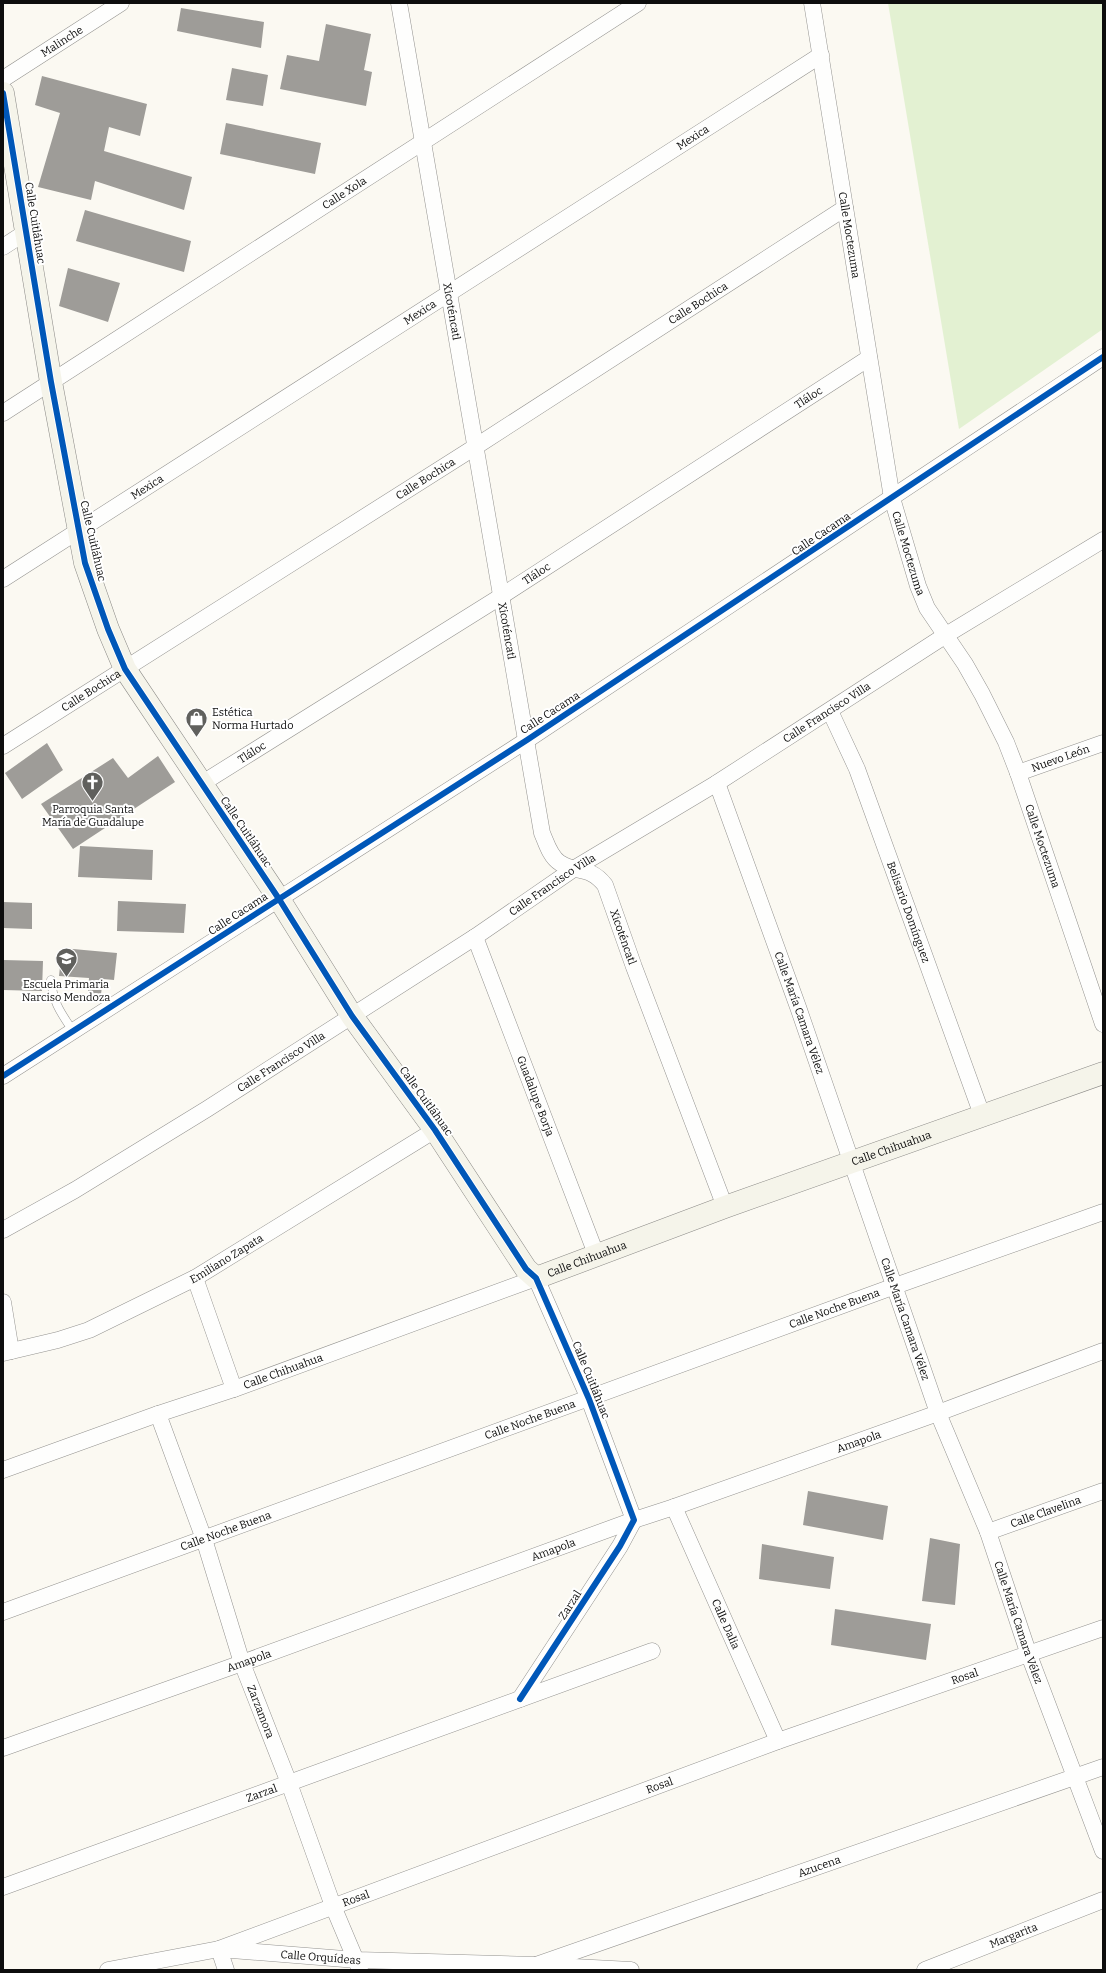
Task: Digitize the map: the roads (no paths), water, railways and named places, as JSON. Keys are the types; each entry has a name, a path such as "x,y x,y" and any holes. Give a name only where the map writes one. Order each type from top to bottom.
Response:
{"street":[{"name":"Malinche","path":"3,79 121,3"},
{"name":"Xicoténcatl","path":"399,3 500,597 527,740 542,832 550,851 559,862 597,875 605,885 637,975 725,1207"},
{"name":"Calle Xola","path":"3,413 638,3"},
{"name":"Calle Moctezuma","path":"812,3 892,498 911,564 927,608 946,635 982,694 1006,742 1018,772 1103,1024"},
{"name":"Mexica","path":"3,579 821,55"},
{"name":"Calle Cuitláhuac","path":"3,93 51,382 78,530 85,563 96,596 125,669 279,899 352,1016 434,1130 526,1269 536,1278 589,1399 634,1520"},
{"name":"Calle Bochica","path":"3,746 475,447 846,208"},
{"path":"3,247 26,232"},
{"name":"Calle Cacama","path":"3,1076 527,740 1103,357"},
{"name":"Tláloc","path":"201,784 500,597 869,358"},
{"name":"Calle Francisco Villa","path":"3,1230 75,1190 134,1153 475,937 575,868 717,783 946,635 1103,540"},
{"name":"Belisario Domínguez","path":"830,711 857,769 982,1114"},
{"name":"Nuevo León","path":"1018,772 1103,744"},
{"name":"Calle María Camara Vélez","path":"717,783 798,1007 938,1413 988,1532 1029,1655 1103,1851"},
{"name":"Guadalupe Borja","path":"475,937 596,1254"},
{"name":"Calle Chihuahua","path":"3,1470 158,1414 234,1389 536,1278 596,1254 725,1207 851,1164 982,1114 1103,1073"},
{"name":"Emiliano Zapata","path":"7,1352 58,1340 89,1330 195,1278 434,1130"},
{"name":"Calle Noche Buena","path":"3,1612 895,1286 1103,1212"},
{"path":"195,1278 234,1389"},
{"path":"3,1302 7,1352"},
{"name":"Amapola","path":"3,1748 242,1663 634,1520 938,1413 1103,1351"},
{"name":"Zarzamora","path":"158,1414 204,1539 242,1663 289,1783 333,1906 358,1965"},
{"name":"Calle Clavelina","path":"988,1532 1103,1491"},
{"name":"Calle Dalia","path":"674,1507 778,1741"},
{"name":"Zarzal","path":"520,1699 620,1546 634,1520"},
{"name":"Rosal","path":"219,1950 333,1906 778,1741 1029,1655 1103,1628"},
{"name":"Zarzal","path":"3,1888 652,1651"},
{"name":"Azucena","path":"536,1965 1103,1768"},
{"name":"Margarita","path":"925,1970 1103,1900"},
{"path":"219,1950 226,1970"},
{"name":"Calle Orquídeas","path":"108,1970 219,1950 358,1965 495,1967 536,1965 631,1970"}],"lane":[{"path":"51,980 56,1004 73,1031"}],"place":[{"name":"Estética Norma Hurtado","path":"196,738"},
{"name":"Parroquia Santa María de Guadalupe","path":"93,802"},
{"name":"Escuela Primaria Narciso Mendoza","path":"66,978"}]}
